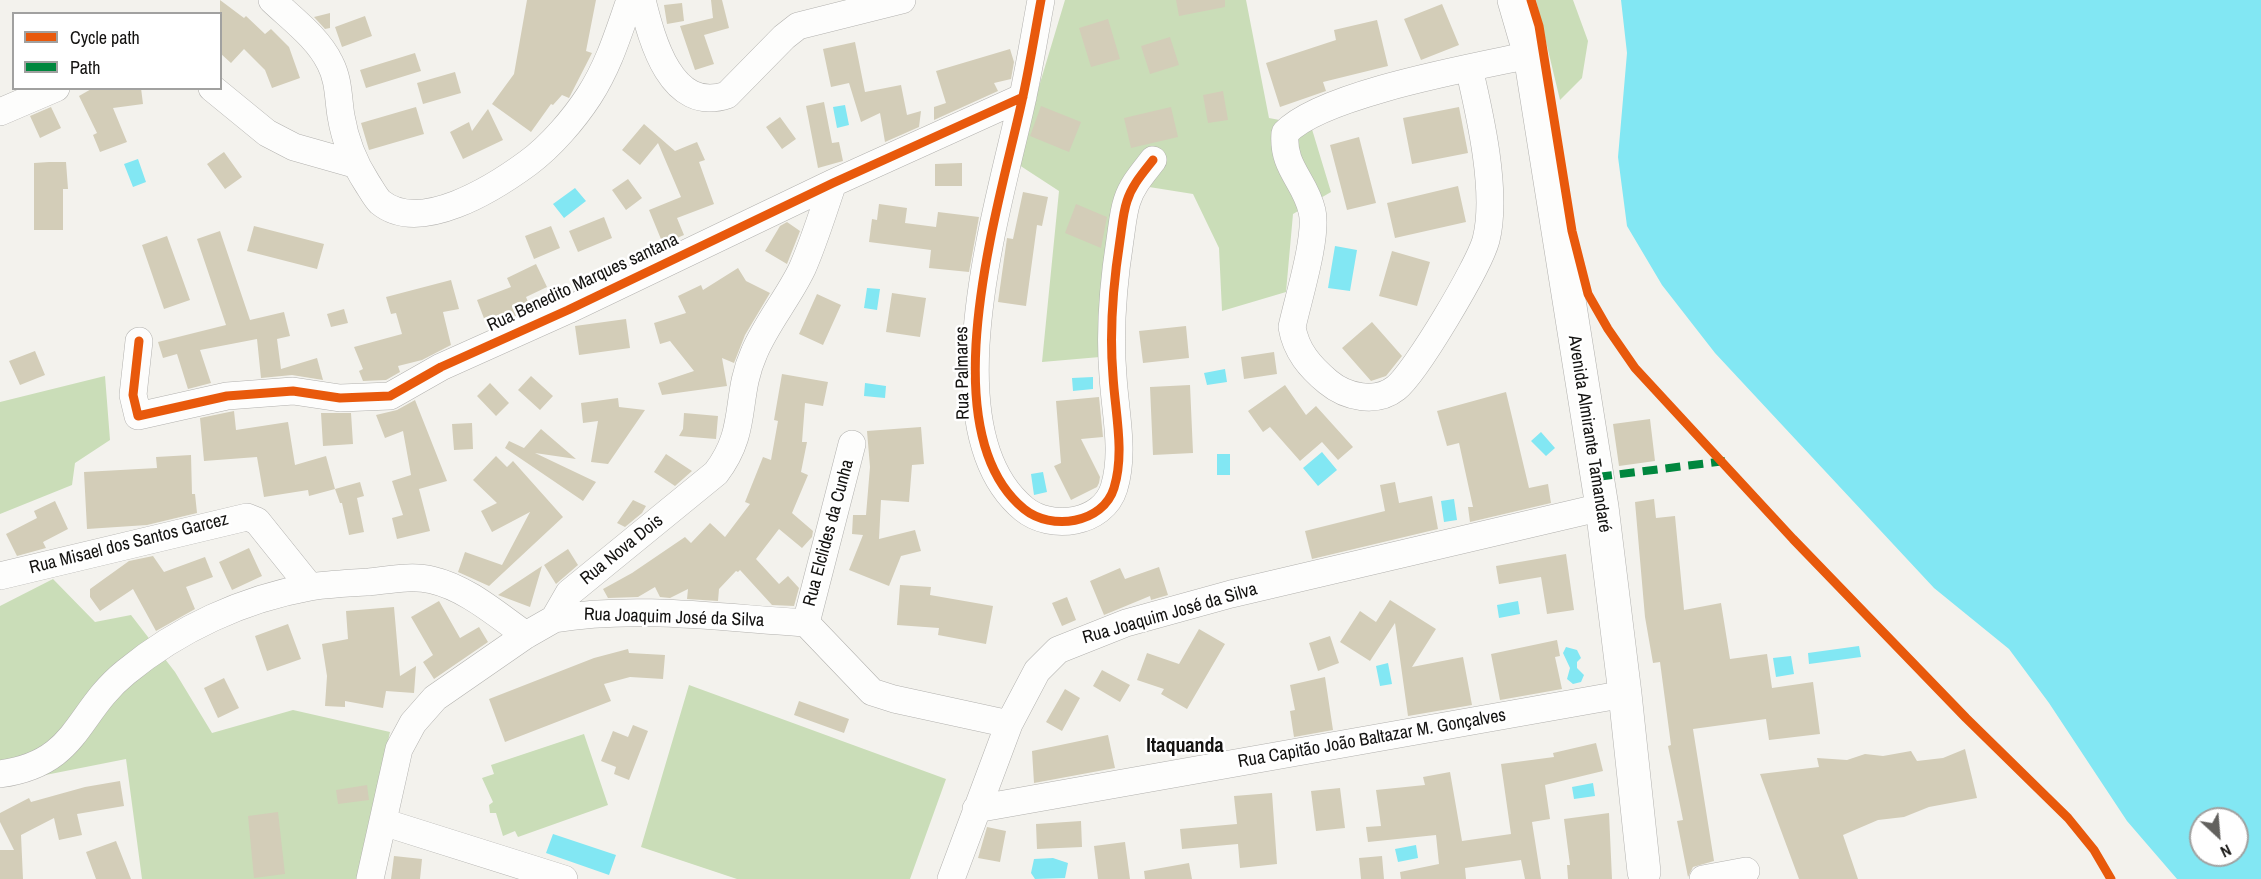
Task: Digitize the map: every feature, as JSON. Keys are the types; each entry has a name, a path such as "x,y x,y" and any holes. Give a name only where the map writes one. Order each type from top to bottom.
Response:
{"main road":[{"name":"Avenida Almirante Tamandaré","path":"1514,0 1530,55 1602,507 1625,694 1643,877"}],"street":[{"path":"272,0 313,39 330,63 338,86 341,119 354,164 379,201 398,211 429,213 445,209 482,191 529,162 557,135 588,98 609,63 630,0"},
{"path":"642,0 652,40 672,79 698,98 716,99 727,95 784,37 798,26 902,0"},
{"name":"Rua Palmares","path":"1041,0 1023,97 1000,187 979,293 977,415 983,444 1000,482 1014,500 1031,514 1057,522 1082,519 1105,507 1114,488 1119,434 1112,364 1113,284 1126,202 1133,185 1153,160"},
{"path":"1469,68 1479,113 1489,190 1491,215 1485,242 1456,300 1406,377 1395,389 1377,396 1358,397 1338,390 1312,369 1294,340 1292,327 1312,234 1313,212 1284,150 1285,133 1310,114 1336,103 1469,68 1530,55"},
{"path":"0,112 51,90"},
{"path":"214,90 267,133 294,147 354,164"},
{"name":"Rua Benedito Marques santana","path":"139,341 134,395 138,416 227,396 293,392 340,398 390,396 441,367 568,310 833,183 1023,97"},
{"name":"Rua Nova Dois","path":"554,620 569,594 707,481 728,457 737,436 745,384 754,353 801,270 833,183"},
{"name":"Rua Elclides da Cunha","path":"806,623 852,444"},
{"name":"Rua Joaquim José da Silva","path":"951,879 1009,724 1044,661 1074,641 1126,623 1231,594 1602,507"},
{"name":"Rua Misael dos Santos Garcez","path":"0,576 238,517 257,520 310,587"},
{"path":"0,774 35,766 54,755 72,737 124,673 156,650 212,617 254,601 310,587 410,578 431,580 469,596 526,635"},
{"name":"Rua Joaquim José da Silva","path":"554,620 584,614 625,613 806,623"},
{"path":"370,879 399,749 413,723 435,698 526,635 554,620"},
{"path":"806,623 872,692 1009,724"},
{"name":"Rua Capitão João Baltazar M. Gonçalves","path":"976,809 1625,694"},
{"path":"383,822 564,879"},
{"path":"1704,879 1746,870"}],"green space":[{"path":"1065,0 1246,0 1269,118 1311,126 1331,192 1293,214 1286,292 1222,311 1219,248 1193,194 1124,183 1100,357 1042,362 1059,191 1016,163"},
{"path":"1536,0 1573,0 1588,41 1582,78 1560,100"},
{"path":"105,376 110,440 75,463 72,485 0,514 0,402"},
{"path":"53,579 95,622 131,615 175,672 212,733 293,710 390,732 357,879 142,879 126,759 0,784 0,606"},
{"path":"689,685 946,779 910,879 737,879 641,847"},
{"path":"584,734 608,805 518,837 515,831 503,836 496,813 490,813 489,805 493,802 482,778 494,774 491,765"}],"water":[{"path":"1621,0 2261,0 2261,879 2177,879 2127,821 2049,703 2009,649 1934,588 1715,353 1662,285 1627,226 1618,157 1627,53"},
{"path":"845,105 849,125 837,128 833,107"},
{"path":"138,159 146,182 133,187 124,164"},
{"path":"575,188 586,201 564,218 553,204"},
{"path":"1335,246 1357,250 1350,291 1328,288"},
{"path":"867,288 880,289 877,310 864,308"},
{"path":"1225,369 1227,382 1207,385 1204,373"},
{"path":"1093,377 1093,389 1073,391 1072,378"},
{"path":"865,383 886,386 885,398 864,396"},
{"path":"1541,432 1555,448 1546,456 1531,441"},
{"path":"1322,452 1337,470 1318,486 1303,468"},
{"path":"1217,454 1230,454 1230,475 1217,475"},
{"path":"1043,472 1047,492 1034,495 1031,474"},
{"path":"1454,499 1457,520 1444,522 1441,501"},
{"path":"1518,601 1520,614 1499,618 1497,605"},
{"path":"1859,646 1861,657 1809,664 1808,653"},
{"path":"1566,647 1577,650 1581,658 1577,662 1577,668 1584,675 1581,682 1573,684 1567,679 1570,668 1563,653"},
{"path":"1791,656 1794,674 1776,677 1773,658"},
{"path":"1388,663 1392,684 1380,686 1376,666"},
{"path":"1593,783 1595,796 1574,799 1572,787"},
{"path":"553,834 616,855 609,875 546,853"},
{"path":"1416,845 1418,858 1398,862 1395,849"},
{"path":"1053,858 1068,863 1065,878 1035,879 1031,873 1034,859"}],"building":[{"path":"220,0 244,18 246,16 265,34 271,29 289,47 300,78 272,88 265,70 244,49 231,63 222,55 222,12 220,12"},
{"path":"527,0 596,0 586,51 592,53 569,98 562,95 553,105 551,104 531,132 492,104 514,74"},
{"path":"711,0 722,0 729,28 704,35 714,64 695,70 680,26 713,18"},
{"path":"1176,0 1225,0 1225,7 1179,16"},
{"path":"682,3 684,21 667,24 664,5"},
{"path":"1442,4 1459,45 1421,60 1404,19"},
{"path":"330,13 330,28 325,29 314,17"},
{"path":"365,16 372,36 342,47 335,27"},
{"path":"1108,19 1120,59 1091,67 1079,28"},
{"path":"1377,20 1388,66 1323,82 1326,91 1280,107 1266,63 1336,40 1334,30"},
{"path":"1170,37 1179,65 1150,74 1141,46"},
{"path":"855,42 865,92 901,85 907,115 921,111 919,127 885,142 880,113 861,122 849,83 831,87 823,49"},
{"path":"1010,49 1014,62 1011,79 994,83 998,91 934,120 934,107 946,103 936,71"},
{"path":"415,53 421,71 366,88 360,70"},
{"path":"455,72 461,93 423,104 417,83"},
{"path":"90,90 141,90 143,104 113,108 127,142 100,152 93,135 97,133 79,96"},
{"path":"1223,91 1228,120 1208,123 1203,95"},
{"path":"824,102 832,143 839,142 843,161 818,168 806,106"},
{"path":"1041,106 1081,122 1069,152 1030,136"},
{"path":"51,107 61,128 40,138 30,116"},
{"path":"416,107 424,134 369,150 361,123"},
{"path":"1171,107 1178,137 1131,148 1124,118"},
{"path":"1459,107 1468,153 1412,164 1403,118"},
{"path":"488,109 503,140 463,159 450,132 469,122 472,131"},
{"path":"780,117 796,139 782,149 766,127"},
{"path":"644,124 675,151 697,142 705,160 699,162 714,204 677,218 684,235 663,244 649,210 681,197 658,143 640,165 622,150"},
{"path":"1359,137 1376,203 1347,210 1330,145"},
{"path":"224,152 242,177 225,189 207,164"},
{"path":"66,162 68,189 63,189 63,230 34,230 34,163"},
{"path":"962,163 962,186 935,186 935,164"},
{"path":"628,179 642,198 626,210 612,190"},
{"path":"1458,186 1466,222 1395,238 1387,203"},
{"path":"1023,192 1048,197 1042,226 1037,225 1026,306 998,302 1007,238 1013,239"},
{"path":"879,204 907,208 905,223 936,227 938,212 979,217 969,272 929,268 931,250 869,242 872,219 877,220"},
{"path":"1076,204 1107,217 1101,248 1065,233"},
{"path":"604,217 612,238 578,252 569,231"},
{"path":"787,222 800,231 787,264 765,251 780,226"},
{"path":"254,226 324,244 317,269 247,251"},
{"path":"551,226 560,248 534,259 525,236"},
{"path":"220,231 250,320 284,312 290,336 277,339 281,369 317,358 323,380 292,375 261,378 257,339 200,350 211,383 188,389 177,354 163,358 158,342 226,325 197,239"},
{"path":"167,236 190,300 164,309 142,245"},
{"path":"1392,251 1430,262 1417,306 1379,296"},
{"path":"536,264 547,287 526,297 531,309 488,329 477,300 511,287 507,278"},
{"path":"738,268 746,281 770,293 745,335 734,363 722,358 727,386 662,395 658,383 694,371 670,341 660,344 654,323 686,313 678,296 701,285 703,290"},
{"path":"451,280 459,309 443,312 451,345 422,360 398,366 400,372 386,380 363,381 359,371 363,369 354,347 402,334 396,313 391,314 386,297"},
{"path":"892,293 926,298 920,337 886,332"},
{"path":"817,294 841,305 823,345 799,334"},
{"path":"344,309 348,323 331,327 327,314"},
{"path":"626,319 630,348 579,355 575,326"},
{"path":"1372,322 1402,356 1386,376 1371,381 1342,348"},
{"path":"1186,326 1189,358 1143,363 1139,331"},
{"path":"35,351 45,375 20,385 9,361"},
{"path":"1274,352 1277,374 1244,379 1241,357"},
{"path":"782,374 828,382 823,406 805,403 802,442 807,442 801,472 808,475 792,513 813,531 812,537 802,548 779,529 756,559 779,584 788,576 799,588 794,606 772,605 740,570 736,571 719,589 718,601 687,599 688,589 670,598 660,597 655,587 638,597 608,598 603,589 632,573 685,537 691,543 710,523 725,537 750,504 745,502 763,457 771,460 778,421 774,420"},
{"path":"531,376 553,396 540,410 518,390"},
{"path":"490,383 509,403 496,416 477,396"},
{"path":"1190,385 1193,453 1153,455 1150,387"},
{"path":"1285,385 1306,415 1316,406 1353,447 1338,460 1322,442 1300,461 1270,427 1263,432 1248,411"},
{"path":"1506,392 1529,488 1548,484 1551,503 1470,522 1468,507 1473,507 1459,443 1447,446 1437,411"},
{"path":"1099,397 1103,437 1081,439 1100,477 1099,483 1097,487 1071,500 1054,466 1061,463 1056,401"},
{"path":"618,398 619,407 645,410 608,464 591,462 598,421 583,423 581,403"},
{"path":"415,400 447,481 419,489 430,531 397,539 392,518 403,515 392,481 411,475 403,431 385,438 376,415 397,410"},
{"path":"234,411 236,430 288,422 295,465 326,456 335,489 309,496 308,490 264,497 257,457 204,461 200,418"},
{"path":"321,413 351,413 353,444 323,446"},
{"path":"684,413 718,416 716,439 679,436 683,429"},
{"path":"1650,419 1655,461 1619,466 1613,424"},
{"path":"472,423 473,449 454,450 452,424"},
{"path":"921,427 924,464 912,465 909,502 881,500 879,539 915,530 921,551 901,556 889,586 849,570 863,535 852,534 853,515 866,515 870,467 867,431"},
{"path":"541,429 576,459 535,453 596,482 583,501 505,448 509,441 524,448"},
{"path":"666,454 692,471 675,486 654,472"},
{"path":"191,455 192,494 195,494 197,513 147,525 87,529 84,472 157,468 156,457"},
{"path":"496,456 507,467 513,461 563,517 489,586 458,572 465,552 502,565 530,512 492,532 481,511 497,503 473,480"},
{"path":"360,482 364,496 357,498 364,532 349,535 342,503 335,489"},
{"path":"1395,482 1399,503 1432,496 1438,529 1312,559 1305,531 1385,511 1380,485"},
{"path":"1654,499 1656,518 1675,516 1684,610 1721,603 1730,659 1767,654 1772,688 1813,682 1820,734 1769,740 1766,719 1693,729 1714,861 1693,867 1688,877 1677,821 1683,820 1668,746 1671,745 1660,662 1653,663 1645,617 1635,502"},
{"path":"633,500 646,506 642,513 625,527 617,523"},
{"path":"55,501 68,529 43,542 46,548 17,556 6,534 37,518 34,511"},
{"path":"249,548 262,576 232,590 219,562"},
{"path":"568,549 578,565 556,584 544,565"},
{"path":"1566,554 1574,610 1547,614 1541,577 1499,584 1496,566"},
{"path":"153,556 164,572 205,557 213,577 186,587 195,609 156,631 133,589 100,611 90,597 90,589 129,561"},
{"path":"542,566 530,607 498,595"},
{"path":"1159,567 1168,595 1151,600 1150,596 1104,615 1090,581 1120,568 1125,579"},
{"path":"900,585 931,587 930,595 993,606 986,644 938,635 939,628 897,625"},
{"path":"1067,597 1076,620 1062,626 1052,603"},
{"path":"1390,600 1436,629 1412,667 1463,657 1472,705 1408,716 1395,623 1370,661 1340,642 1360,611 1376,622"},
{"path":"439,601 460,638 479,627 488,642 434,679 423,662 433,655 411,617"},
{"path":"394,607 400,676 416,666 414,693 386,691 383,708 345,701 345,707 325,706 327,676 322,644 348,639 346,611"},
{"path":"288,624 301,659 267,671 255,636"},
{"path":"1199,629 1225,644 1187,709 1161,694 1164,689 1137,680 1147,653 1179,664"},
{"path":"1330,636 1339,663 1318,671 1309,643"},
{"path":"1557,640 1560,656 1555,657 1562,689 1500,700 1491,654"},
{"path":"628,649 629,653 665,655 663,679 630,677 604,684 611,701 505,742 489,699 594,658"},
{"path":"1102,670 1130,685 1120,702 1093,686"},
{"path":"1325,677 1333,730 1294,737 1290,711 1295,710 1290,685"},
{"path":"224,678 239,708 218,718 204,688"},
{"path":"1065,689 1080,698 1062,731 1046,722"},
{"path":"799,701 849,719 844,733 794,715"},
{"path":"633,725 648,731 629,780 614,774 616,767 601,761 613,731 628,737"},
{"path":"1108,735 1115,768 1034,783 1032,751"},
{"path":"1596,743 1603,771 1545,785 1550,819 1532,822 1541,879 1525,879 1521,860 1465,868 1466,879 1401,879 1400,872 1439,864 1436,835 1368,842 1366,827 1381,826 1376,790 1425,785 1423,777 1450,772 1462,841 1511,834 1501,764 1554,757 1553,753"},
{"path":"1965,749 1977,798 1929,807 1904,817 1878,820 1843,835 1858,879 1799,879 1760,774 1819,767 1817,758 1847,760 1865,754 1883,756 1911,751 1917,761 1943,758"},
{"path":"120,781 124,806 77,814 82,835 59,840 54,818 21,835 23,879 0,879 0,850 14,850 0,822 0,813 29,798 31,802 85,787"},
{"path":"367,785 369,800 338,804 336,790"},
{"path":"1340,788 1345,828 1316,831 1311,791"},
{"path":"1272,793 1277,864 1240,868 1238,844 1182,849 1180,829 1237,824 1234,796"},
{"path":"278,812 285,874 254,878 248,816"},
{"path":"1609,813 1612,879 1568,879 1567,865 1570,865 1564,819"},
{"path":"1081,821 1082,847 1037,849 1036,824"},
{"path":"987,827 1006,831 1000,862 978,858"},
{"path":"116,841 131,879 96,879 86,852"},
{"path":"1125,842 1130,879 1098,879 1094,846"},
{"path":"394,856 422,859 420,879 391,879"},
{"path":"1382,856 1384,879 1361,879 1359,858"},
{"path":"1189,863 1192,879 1145,879 1144,871"}],"marked path":[{"path":"1597,477 1725,461"}],"cycle path":[{"path":"1041,0 1026,84 988,251 979,312 975,371 980,425 995,473 1024,509 1035,516 1061,522 1088,516 1099,510 1108,500 1114,488 1119,460 1111,341 1115,274 1127,201 1135,184 1153,160"},
{"path":"1531,0 1539,26 1572,231 1588,294 1608,329 1635,368 1793,539 1966,718 2068,818 2094,850 2111,879"},
{"path":"139,341 133,395 138,416 227,396 293,391 340,398 390,396 441,367 568,310 833,183 1023,97"}],"district":[{"name":"Itaquanda","path":"1185,747"}]}
